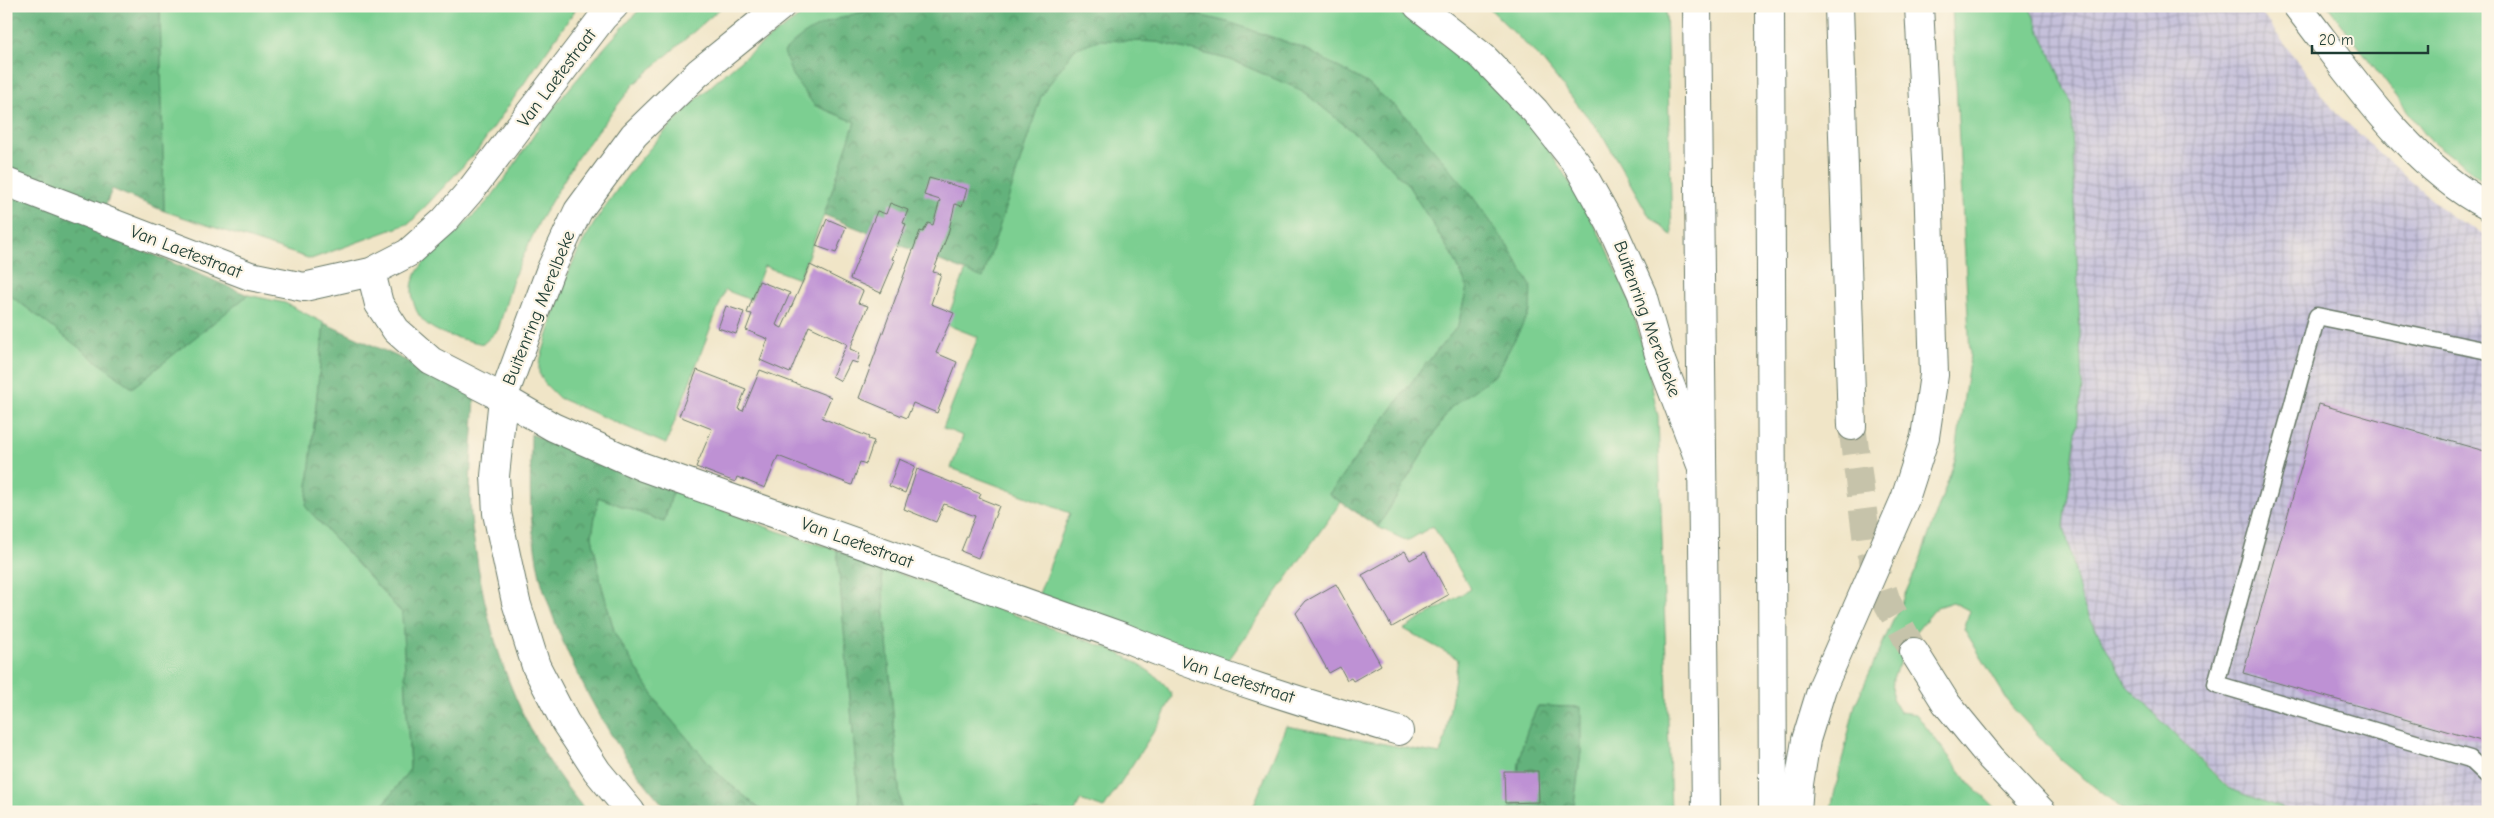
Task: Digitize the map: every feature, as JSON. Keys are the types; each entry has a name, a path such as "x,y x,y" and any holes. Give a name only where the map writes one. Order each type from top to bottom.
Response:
{"main road":[{"name":"Van Laetestraat","path":"6,182 250,276 304,287 372,272 408,253 444,221 470,191 603,17 614,6"},
{"name":"Buitenring Merelbeke","path":"631,812 596,771 536,666 516,602 497,513 495,476 503,398 550,271 578,211 634,135 698,73 781,6"},
{"name":"Buitenring Merelbeke","path":"1418,6 1483,57 1535,111 1577,164 1610,223 1642,294 1660,358 1701,464"},
{"path":"1697,6 1706,812"},
{"path":"1770,6 1773,812"},
{"path":"1839,6 1852,426"},
{"path":"1797,812 1806,740 1820,697 1904,499 1925,437 1934,375 1928,178 1919,6"},
{"path":"2297,6 2390,124 2434,168 2475,199 2488,206"},
{"name":"Van Laetestraat","path":"372,272 379,304 396,330 431,361 503,398 553,427 642,467 1123,637 1180,662 1269,692 1399,731"},
{"path":"1914,652 1946,703 1991,758 2042,812"}],"lane":[{"path":"2488,351 2318,316 2216,684 2470,759 2488,776"}],"shaded area":[{"path":"2029,6 2256,6 2336,113 2452,218 2488,236 2488,812 2292,812 2229,788 2127,686 2083,605 2064,526 2082,387 2071,102"}],"green space":[{"path":"6,6 160,6 164,211 112,189 96,230 248,295 132,388 6,292"},
{"path":"160,6 578,6 477,151 410,223 311,259 164,211"},
{"path":"643,6 723,6 634,84 577,158 539,222 514,276 498,330 483,344 447,335 436,330 419,316 414,305 412,291 413,281 417,272 430,256 491,197 551,111 596,57"},
{"path":"816,6 888,6 876,9 814,105 855,122 824,215 799,279 764,266 751,300 725,290 666,444 559,398 545,384 539,373 539,364 569,271 583,242 605,206 657,141 716,81 782,29"},
{"path":"888,6 1160,6 1231,23 1303,48 1367,83 1405,115 1470,193 1508,246 1531,286 1530,311 1496,374 1450,408 1378,527 1329,494 1419,372 1458,326 1467,287 1455,260 1408,185 1371,146 1301,90 1231,60 1157,42 1098,40 1074,49 1041,96 983,278 824,215 855,122 814,105 792,75 784,52 806,33 831,21"},
{"path":"1160,6 1389,6 1446,45 1495,88 1541,138 1577,194 1607,248 1631,305 1645,354 1658,416 1671,812 1573,812 1581,752 1580,707 1538,706 1521,752 1517,801 1508,812 1251,812 1286,726 1440,754 1445,739 1458,659 1404,629 1471,589 1433,526 1407,541 1378,527 1450,408 1496,373 1530,311 1405,115 1367,83 1303,48 1231,23"},
{"path":"1487,6 1666,6 1672,236 1648,214 1603,136 1542,60"},
{"path":"1952,6 2029,6 2071,102 2082,387 2064,526 2083,605 2127,686 2228,788 2292,812 2126,812 2061,760 2011,706 1964,629 1970,611 1953,602 1937,607 1910,639 1893,678 1892,698 1900,712 1916,714 1970,784 1999,812 1830,812 1855,705 1919,563 1955,460 1970,354"},
{"path":"2328,6 2488,6 2488,184 2428,138"},
{"path":"1098,39 1157,42 1231,60 1301,90 1371,146 1408,185 1455,260 1467,287 1458,326 1419,372 1329,494 1341,502 1225,665 1037,599 1070,513 951,468 963,436 943,428 978,337 945,324 966,270 983,277 1041,96 1074,49"},
{"path":"6,292 132,387 248,295 285,303 324,323 306,507 402,613 410,769 378,812 6,812"},
{"path":"324,323 475,392 470,502 472,529 484,600 503,665 515,697 546,757 565,785 587,812 378,812 410,769 402,613 306,507"},
{"path":"531,434 673,491 664,522 598,497 592,536 601,583 615,634 661,708 721,777 764,812 670,812 650,790 614,738 581,681 556,624 543,588 531,514"},
{"path":"673,491 777,531 837,550 860,812 764,812 721,777 661,708 615,634 601,583 592,536 598,497 664,522"},
{"path":"837,550 881,567 901,812 860,812"},
{"path":"881,567 1113,650 1147,670 1162,682 1172,696 1162,719 1104,808 1080,800 1075,812 901,812"},
{"path":"1538,706 1581,707 1581,752 1573,812 1508,812 1517,801 1521,752"}],"building":[{"path":"929,178 967,189 962,206 955,204 948,234 933,272 941,274 931,304 954,313 936,353 957,362 937,413 913,403 907,418 859,398 920,231 923,232 928,223 933,225 940,200 924,195"},
{"path":"890,203 908,210 903,223 906,224 892,259 895,260 881,293 850,279 877,211 886,214"},
{"path":"827,219 846,227 836,253 816,246"},
{"path":"810,265 863,291 858,303 868,306 850,349 860,353 857,363 851,361 841,381 832,376 847,344 809,326 790,373 760,360 768,339 746,330 752,314 747,313 759,281 790,293 776,325 782,328"},
{"path":"726,306 744,312 736,334 718,328"},
{"path":"697,370 746,389 738,409 743,411 760,370 831,397 822,418 869,437 868,439 874,441 866,464 860,462 852,485 778,456 765,488 737,477 735,482 696,467 712,429 679,416"},
{"path":"2319,404 2488,452 2488,743 2243,673"},
{"path":"899,459 915,466 905,493 889,486"},
{"path":"917,469 981,494 979,498 999,506 978,558 961,551 975,516 944,504 936,522 904,509"},
{"path":"1405,551 1410,560 1425,552 1448,595 1392,627 1362,575"},
{"path":"1336,584 1381,665 1353,681 1351,678 1347,680 1340,667 1329,673 1296,613 1306,601"},
{"path":"1504,771 1538,771 1539,802 1505,803"}],"tunnel":[{"path":"1852,426 1867,542 1887,602 1914,652"}]}
